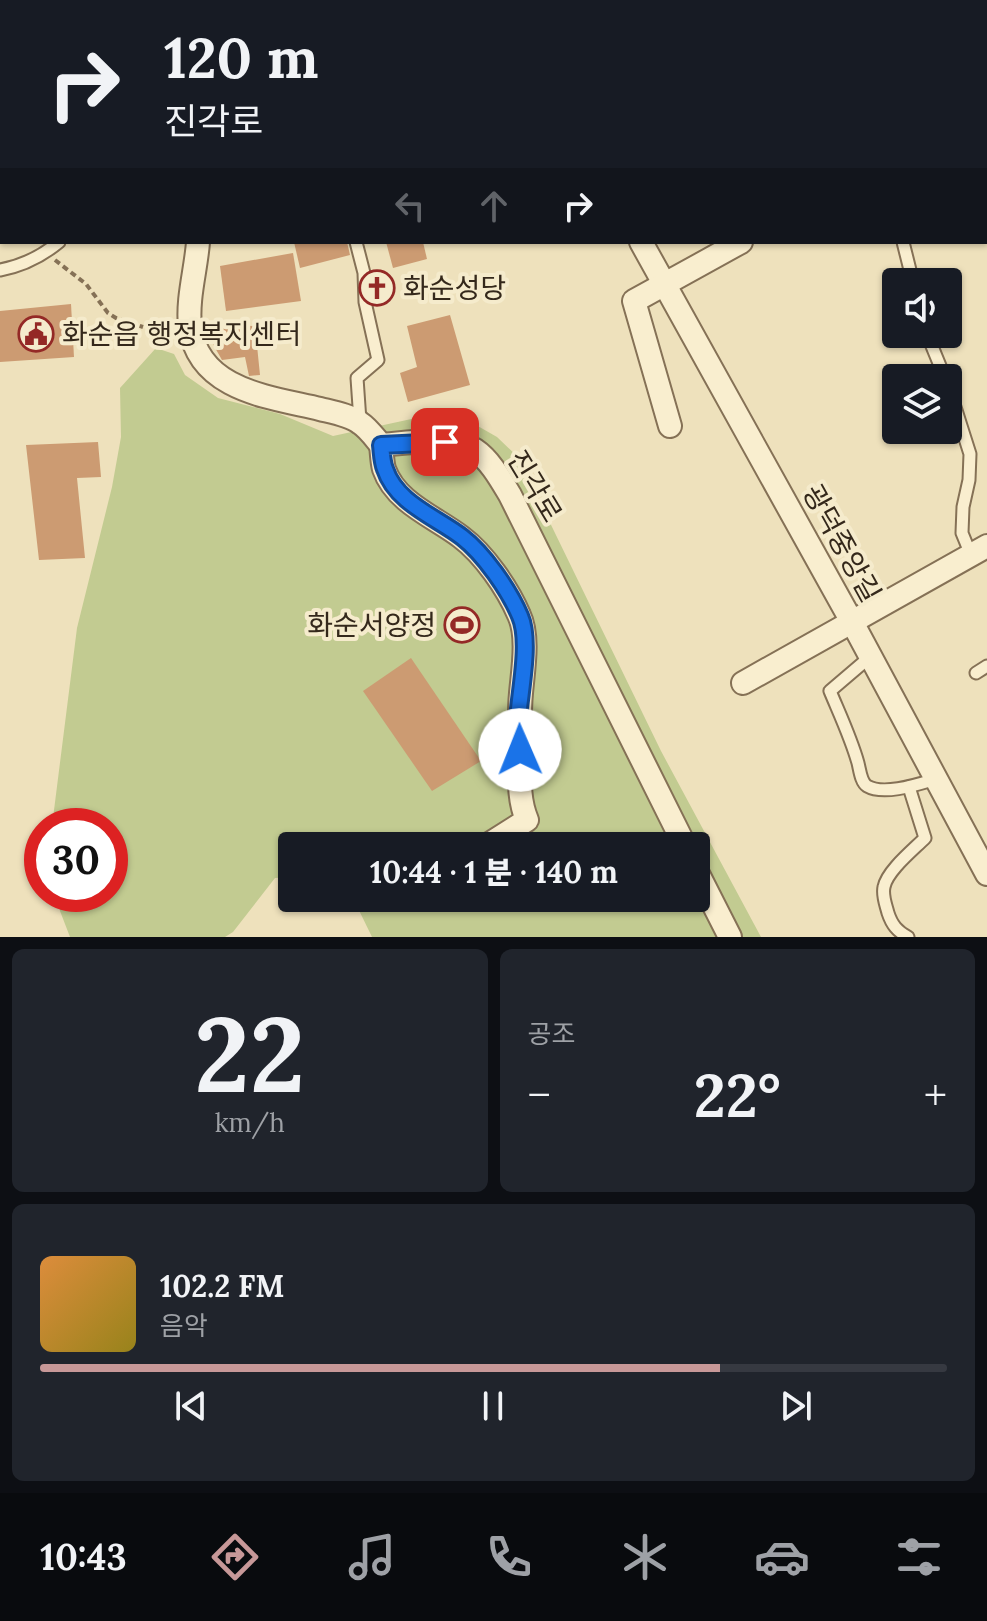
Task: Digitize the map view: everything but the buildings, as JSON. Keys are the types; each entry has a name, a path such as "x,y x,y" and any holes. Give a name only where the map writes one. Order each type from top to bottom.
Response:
{"street":[{"path":"198,244 190,327 209,368 236,387 253,394 336,413 360,422 381,445 384,468 403,497 463,538 481,556 520,615 525,630 518,721 521,806 527,820 508,832"},
{"name":"광덕중앙길","path":"642,244 871,656 987,874"},
{"path":"670,426 634,301 737,244"},
{"name":"진각로","path":"381,445 422,442 463,445 476,451 495,472 552,577 678,832"},
{"path":"743,683 979,550"},
{"path":"710,898 730,937"}],"lane":[{"path":"0,270 13,268 56,244"},
{"path":"357,244 378,360 357,378 360,422"},
{"path":"904,244 910,268"},
{"path":"962,429 970,454 962,533 979,550"},
{"path":"871,656 830,691 865,784 883,790 937,779"},
{"path":"976,673 987,666"},
{"path":"908,937 896,929 891,920 883,891 891,872 925,838 909,787"}],"path":[{"path":"45,253 86,284 108,313 143,327"}],"green space":[{"path":"156,348 174,354 185,375 218,398 280,414 333,436 416,418 469,421 497,437 518,457 661,751 705,832 278,832 278,878 233,932 225,937 70,937 60,912 128,912 128,808 54,808 77,628 112,487 121,437 120,388"},
{"path":"710,842 761,937 372,937 360,912 710,912"}],"place":[{"name":"화순성당","path":"377,288"},
{"name":"화순읍 행정복지센터","path":"36,334"},
{"name":"화순서양정","path":"462,625"}],"route":[{"path":"445,442 381,445 384,468 403,497 463,538 481,556 520,615 525,630 518,721 520,750"}]}
